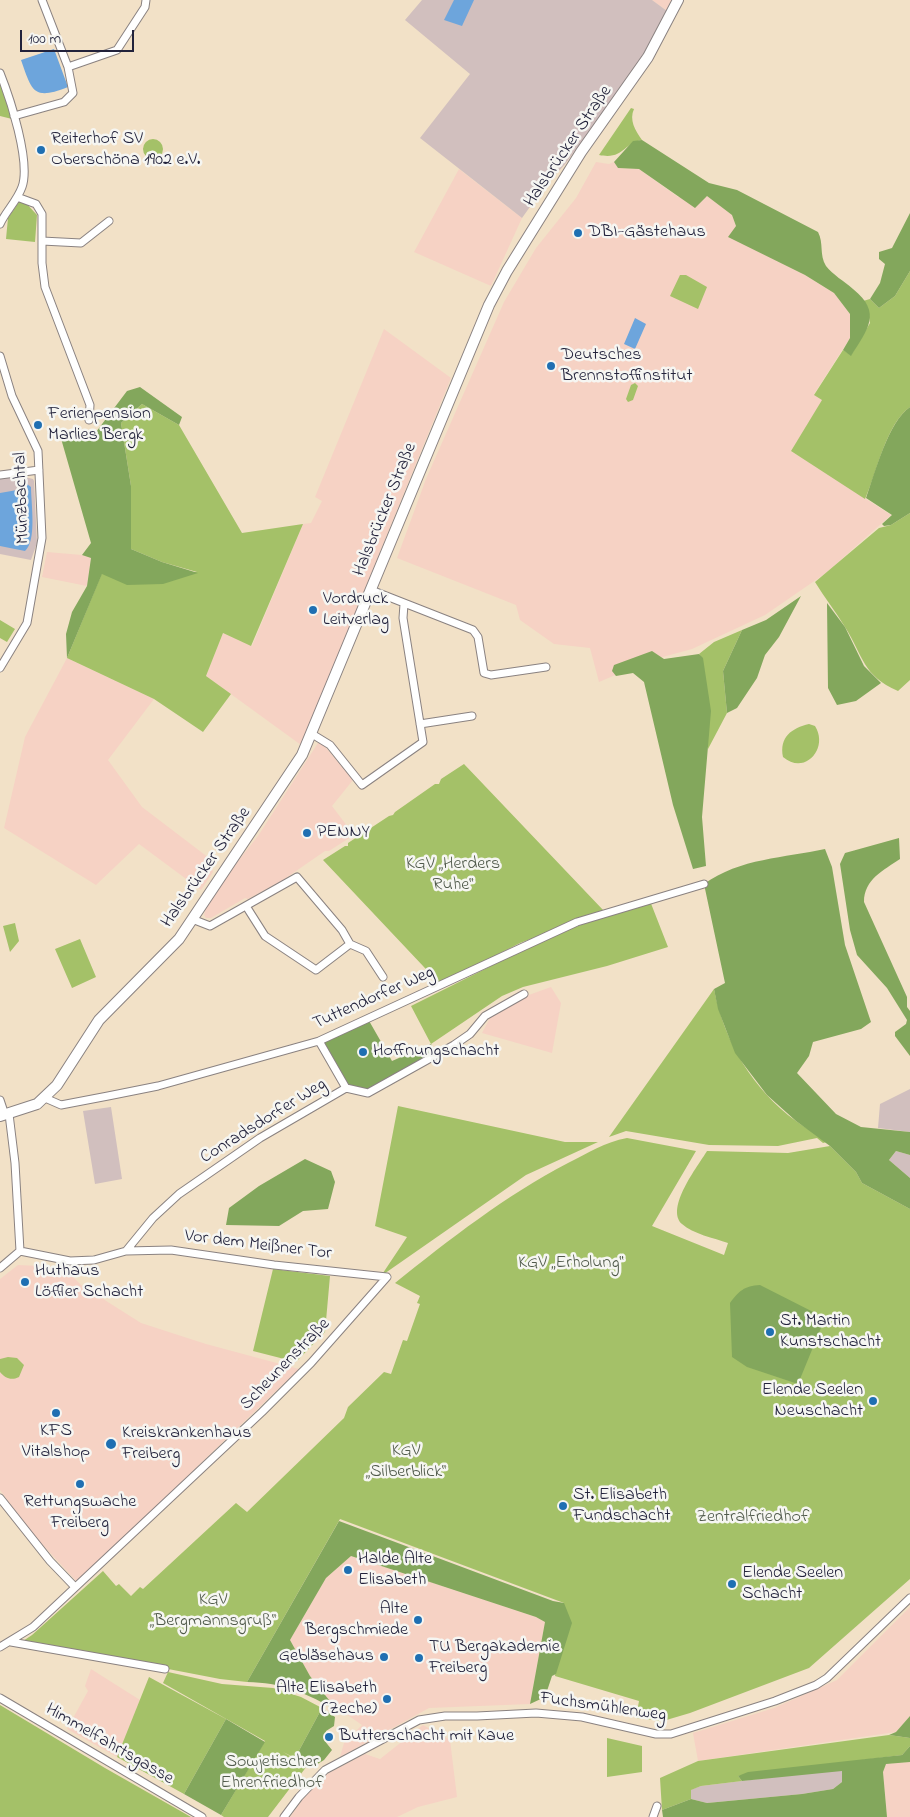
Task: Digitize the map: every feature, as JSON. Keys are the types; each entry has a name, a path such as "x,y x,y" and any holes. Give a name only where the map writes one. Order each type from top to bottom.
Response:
{"main road":[{"name":"Halsbrücker Straße","path":"4,1115 26,1109 45,1098 57,1085 99,1020 174,945 273,802 302,755 494,297 511,264 581,152 648,58 678,0"}],"street":[{"path":"14,116 64,102 70,98 73,89 68,67 42,0"},
{"path":"68,67 118,50 145,7 146,0"},
{"path":"0,73 14,116 25,176 17,197 0,224"},
{"path":"17,197 30,200 40,208 42,214 42,263 45,288 90,405 89,420"},
{"path":"42,242 81,243 109,221"},
{"name":"Münzbachtal","path":"0,356 12,396 36,444 42,538 29,615 0,668"},
{"path":"0,475 39,470"},
{"path":"371,590 473,630 478,637 484,674 491,675 546,667"},
{"path":"312,734 330,745 362,785 423,742 403,618 404,604"},
{"path":"420,724 472,716"},
{"path":"192,919 210,926 297,877 342,930 350,944 366,951 383,977"},
{"name":"Tuttendorfer Weg","path":"45,1098 61,1105 158,1086 318,1041 577,922 704,884"},
{"path":"246,906 265,936 316,970 350,944"},
{"name":"Conradsdorfer Weg","path":"126,1251 153,1218 179,1194 260,1138 346,1088 368,1093 454,1045 470,1034 486,1016 524,994"},
{"path":"318,1041 346,1088"},
{"path":"0,1100 15,1163 20,1251"},
{"name":"Vor dem Meißner Tor","path":"126,1251 171,1250 274,1265 387,1278"},
{"path":"20,1251 70,1261 94,1260 126,1251"},
{"path":"0,1268 20,1251"},
{"name":"Scheunenstraße","path":"0,1647 33,1627 275,1399 311,1363 387,1278"},
{"path":"0,1498 50,1560 75,1587"},
{"name":"Fuchsmühlenweg","path":"284,1817 299,1797 325,1770 419,1720 445,1716 536,1713 582,1717 656,1734 671,1734 775,1701 816,1685 826,1678 910,1598"},
{"path":"11,1642 165,1669"},
{"name":"Himmelfahrtsgasse","path":"0,1698 202,1817"},
{"path":"653,1817 657,1806"}],"shaded area":[{"path":"422,0 652,0 667,11 646,51 566,163 542,190 522,218 420,138 470,74 405,20"},
{"path":"652,0 672,0 667,11"},
{"path":"596,162 609,164 614,162 618,168 639,169 678,197 707,195 732,215 736,226 729,237 805,275 834,293 850,314 850,338 814,394 823,400 791,451 891,515 826,573 765,615 692,649 648,661 599,682 590,648 554,644 520,620 516,605 397,558 426,479 504,302 536,248 576,198"},
{"path":"459,169 522,218 491,286 414,252"},
{"path":"384,329 451,378 301,745 206,676 223,633 252,646 303,524 311,523 322,501 315,497"},
{"path":"21,476 33,479 34,481 37,543 31,560 0,554 0,478"},
{"path":"47,552 82,555 91,558 87,586 42,577"},
{"path":"67,658 154,699 108,760 142,807 209,858 213,872 201,890 139,844 96,885 4,828 25,737"},
{"path":"318,743 322,743 353,780 332,806 354,835 329,851 325,851 283,880 248,899 245,898 211,918 206,918 204,915 206,908 238,861 258,836"},
{"path":"551,987 561,1003 552,1053 482,1033 491,1016 526,996"},
{"path":"910,1089 910,1132 878,1128 880,1104"},
{"path":"111,1107 122,1179 95,1184 83,1111"},
{"path":"896,1151 910,1155 910,1178 889,1160"},
{"name":"Kreiskrankenhaus Freiberg","path":"18,1265 63,1267 81,1285 141,1323 206,1344 299,1369 77,1582 30,1531 0,1490 0,1279"},
{"name":"TU Bergakademie Freiberg","path":"351,1556 536,1617 545,1622 530,1704 429,1708 340,1757 344,1743 362,1725 333,1705 310,1676 290,1640 326,1578"},
{"path":"910,1607 910,1716 896,1732 698,1761 693,1733 774,1708 837,1680"},
{"path":"91,1669 140,1700 117,1757 67,1729 88,1691 85,1686"},
{"path":"423,1725 450,1740 457,1797 418,1807 397,1817 290,1817 303,1799 327,1774 365,1754 380,1759"},
{"path":"910,1762 910,1817 887,1817 883,1772 886,1764"},
{"path":"831,1770 842,1771 842,1782 833,1789 802,1794 707,1803 691,1799 690,1790 701,1786"}],"green space":[{"path":"0,83 12,119 0,116"},
{"path":"631,108 634,109 632,117 634,125 642,140 631,144 614,155 599,155"},
{"path":"153,139 160,142 163,149 160,156 153,159 146,156 143,149 146,142"},
{"path":"642,140 709,183 737,190 818,232 826,266 850,286 868,306 870,314 867,330 851,356 843,350 850,338 850,314 834,293 805,275 728,237 736,226 732,215 707,196 695,208 639,169 618,168 614,162 633,141"},
{"path":"24,201 37,215 35,242 6,239 8,218 19,202"},
{"path":"910,213 910,271 895,296 879,308 870,299 880,283 885,264 879,259 879,252 892,248"},
{"path":"910,271 910,407 902,415 888,436 865,499 791,451 822,400 814,395 843,350 851,355 870,323 867,306 863,301 870,299 879,308 895,296"},
{"path":"680,275 686,275 707,287 698,309 670,296"},
{"path":"635,383 638,386 633,400 628,402 626,399 631,385"},
{"path":"140,387 182,417 179,425 142,404 121,423 131,486 131,549 162,562 198,573 163,584 127,585 102,574 67,658 66,634 72,612 87,586 91,558 82,555 91,543 60,435 93,436 127,391"},
{"path":"142,404 179,425 242,533 303,524 251,646 223,633 206,676 231,694 203,732 154,699 67,658 102,573 197,572 162,562 131,549 131,486 121,423"},
{"path":"910,407 910,513 891,525 884,526 882,524 892,515 866,498 889,436 902,414"},
{"path":"910,513 910,680 898,691 886,685 870,672 845,627 815,582 879,528 891,525"},
{"path":"801,596 779,637 765,655 757,678 737,708 727,713 723,671 742,630 766,620"},
{"path":"827,603 845,627 864,666 881,683 856,701 837,705 828,688"},
{"path":"0,620 15,629 7,642 0,638"},
{"path":"742,630 723,671 727,713 708,749 706,684 702,660 699,654 714,642"},
{"path":"652,651 664,659 699,654 703,658 711,711 702,817 706,866 693,869 673,805 644,682 633,673 616,676 612,671 614,665"},
{"path":"809,724 815,726 819,734 817,750 806,761 799,763 791,762 783,757 782,750 785,739 792,731"},
{"name":"KGV „Herders Ruhe“","path":"464,764 604,911 520,943 440,984 323,860 348,846 348,843 393,815 435,784 439,784 441,779"},
{"path":"899,838 900,859 871,881 867,887 864,902 907,997 907,1007 910,1011 910,1056 895,1036 895,1032 906,1024 907,1020 887,988 857,955 850,930 840,864 845,853"},
{"path":"825,849 832,867 845,945 871,1022 861,1029 813,1042 809,1056 797,1073 836,1114 861,1127 910,1132 910,1155 896,1151 889,1160 910,1178 910,1209 862,1183 856,1172 830,1146 796,1121 767,1095 735,1053 718,1009 714,989 725,983 704,884 718,875 748,864"},
{"path":"650,901 668,947 607,966 523,987 502,996 431,1044 411,1006 555,934"},
{"path":"15,923 19,941 10,952 3,926"},
{"path":"80,939 96,977 72,988 55,949"},
{"path":"714,989 725,1027 733,1045 743,1063 766,1095 800,1124 830,1141 823,1143 817,1138 778,1146 709,1145 626,1131 609,1137"},
{"path":"368,1019 392,1061 431,1044 436,1055 368,1093 346,1088 319,1041"},
{"path":"398,1106 565,1142 598,1142 526,1175 381,1276 407,1237 375,1226"},
{"path":"627,1138 696,1151 652,1226 724,1255 728,1243 692,1230 682,1224 678,1217 677,1208 680,1198 707,1151 788,1153 830,1146 856,1172 862,1183 910,1209 910,1579 809,1668 690,1713 663,1721 636,1718 639,1701 555,1676 564,1603 340,1519 247,1682 220,1679 23,1641 103,1571 116,1586 119,1584 131,1596 140,1587 143,1589 236,1503 247,1512 344,1418 348,1407 384,1372 391,1374 403,1340 407,1341 420,1304 417,1303 420,1296 395,1283 457,1234 522,1189 597,1148"},
{"path":"305,1159 331,1171 335,1182 328,1209 303,1211 279,1226 226,1225 229,1208 259,1186"},
{"path":"273,1269 330,1276 325,1332 296,1362 253,1351"},
{"path":"760,1285 825,1318 798,1384 747,1367 732,1357 730,1303 742,1290"},
{"path":"8,1357 17,1358 24,1365 19,1377 8,1378 0,1372 0,1359"},
{"path":"339,1521 553,1601 564,1603 572,1623 556,1674 552,1676 545,1697 530,1704 545,1622 536,1617 351,1556 326,1578 290,1640 310,1676 333,1705 332,1708 291,1689 271,1684 247,1682"},
{"name":"Sowjetischer Ehrenfriedhof","path":"168,1672 222,1684 273,1688 301,1697 322,1708 295,1758 283,1752 307,1766 268,1817 224,1817 221,1815 265,1741 163,1683"},
{"path":"149,1677 226,1719 184,1794 117,1757"},
{"path":"0,1705 105,1768 191,1817 0,1817"},
{"path":"322,1708 335,1717 334,1726 326,1731 324,1740 332,1750 324,1760 311,1768 295,1758"},
{"path":"910,1716 910,1738 889,1735 896,1732"},
{"path":"226,1719 265,1742 221,1815 184,1794"},
{"path":"889,1735 910,1738 910,1746 902,1755 738,1776 742,1781 701,1786 691,1790 691,1799 662,1810 660,1778 698,1761"},
{"path":"607,1738 642,1746 642,1772 607,1777"},
{"path":"910,1746 910,1762 886,1764 883,1772 887,1817 663,1817 662,1810 691,1799 707,1803 802,1794 833,1789 842,1782 842,1771 742,1781 738,1776 748,1772 902,1755"}],"water":[{"path":"454,0 474,0 462,26 444,20"},
{"path":"54,49 68,87 41,93 31,86 21,60"},
{"path":"635,318 646,324 635,349 624,344"},
{"path":"27,484 31,487 32,512 32,531 29,546 25,551 0,546 0,493 23,489"}],"place":[{"name":"Reiterhof SV Oberschöna 1902 e.V.","path":"41,150"},
{"name":"DBI-Gästehaus","path":"578,233"},
{"name":"Deutsches Brennstoffinstitut","path":"551,366"},
{"name":"Ferienpension Marlies Bergk","path":"38,425"},
{"name":"Vordruck Leitverlag","path":"313,610"},
{"name":"PENNY","path":"307,833"},
{"name":"Hoffnungschacht","path":"363,1052"},
{"name":"Huthaus Löffler Schacht","path":"25,1282"},
{"name":"St. Martin Kunstschacht","path":"770,1332"},
{"name":"Elende Seelen Neuschacht","path":"873,1401"},
{"name":"KFS Vitalshop","path":"56,1413"},
{"name":"Kreiskrankenhaus Freiberg","path":"111,1444"},
{"name":"Rettungswache Freiberg","path":"80,1484"},
{"name":"St. Elisabeth Fundschacht","path":"563,1506"},
{"name":"Halde Alte Elisabeth","path":"348,1570"},
{"name":"Elende Seelen Schacht","path":"732,1584"},
{"name":"Alte Bergschmiede","path":"418,1620"},
{"name":"Gebläsehaus","path":"384,1657"},
{"name":"TU Bergakademie Freiberg","path":"419,1658"},
{"name":"Alte Elisabeth (Zeche)","path":"387,1699"},
{"name":"Butterschacht mit Kaue","path":"329,1737"}],"park label":[{"name":"KGV „Erholung“","path":"571,1264"},
{"name":"KGV „Silberblick“","path":"406,1462"},
{"name":"Zentralfriedhof","path":"753,1518"},
{"name":"KGV „Bergmannsgruß“","path":"213,1611"}]}
